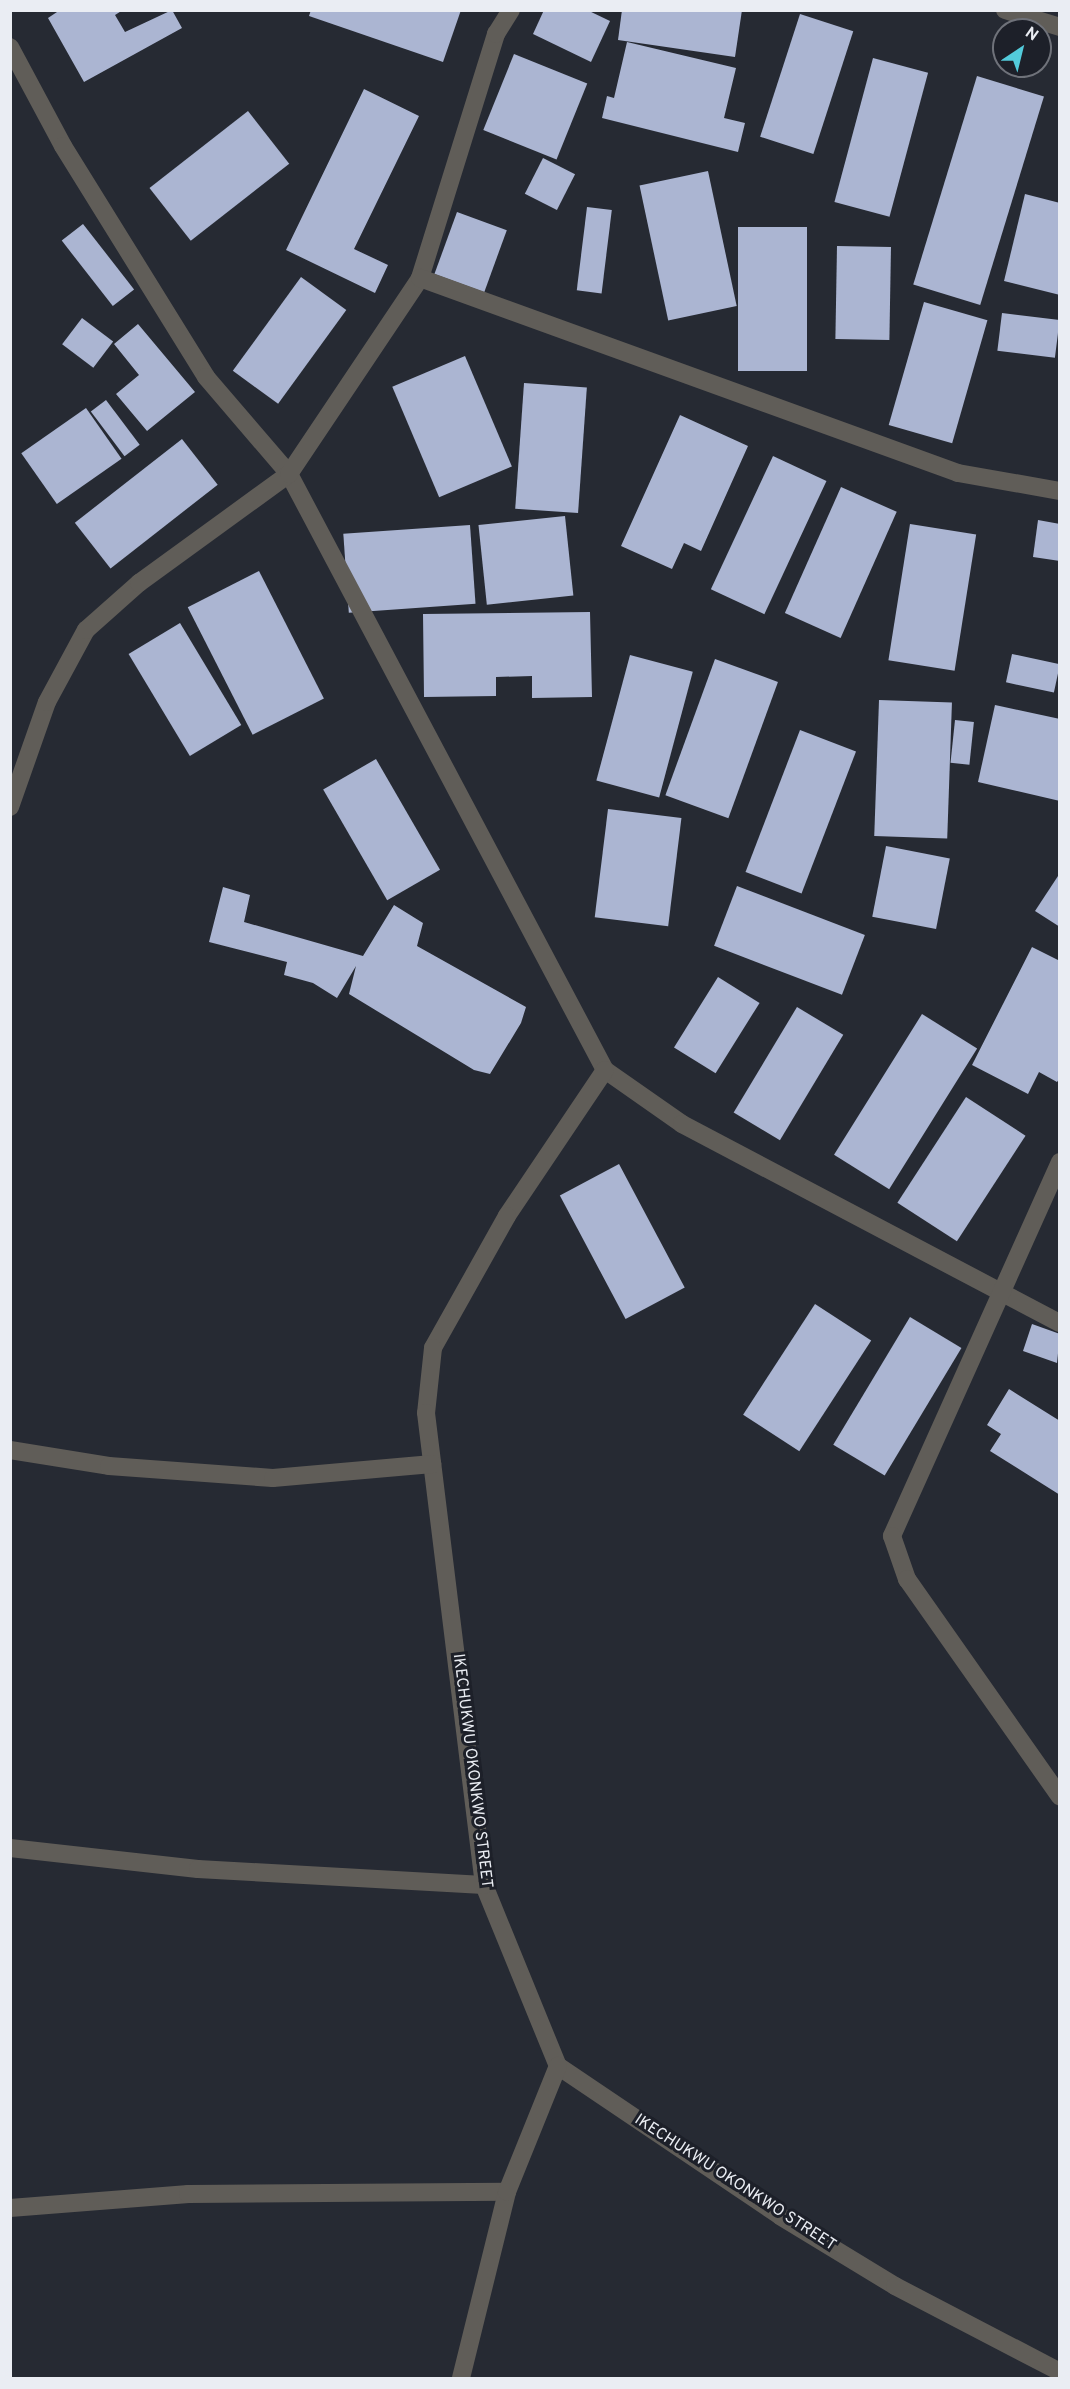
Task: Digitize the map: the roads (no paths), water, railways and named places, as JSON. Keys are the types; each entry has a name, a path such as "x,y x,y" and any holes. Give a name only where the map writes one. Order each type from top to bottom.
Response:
{"street":[{"path":"10,807 47,702 86,630 139,583 289,474 420,278 496,34 510,10"},
{"path":"1005,10 1059,27"},
{"path":"10,47 63,146 206,377 289,474 605,1070 682,1124 1001,1295 1059,1323"},
{"path":"420,278 958,473 1059,491"},
{"name":"IKECHUKWU OKONKWO STREET","path":"605,1070 507,1216 433,1347 426,1413 484,1886 558,2066 780,2216 895,2286 1059,2372"},
{"path":"1059,1162 892,1536 907,1579 1059,1797"},
{"path":"10,1450 109,1466 273,1478 432,1464"},
{"path":"10,1848 198,1869 484,1886"},
{"path":"461,2379 507,2192 558,2066"},
{"path":"10,2208 200,2194 507,2192"}]}
